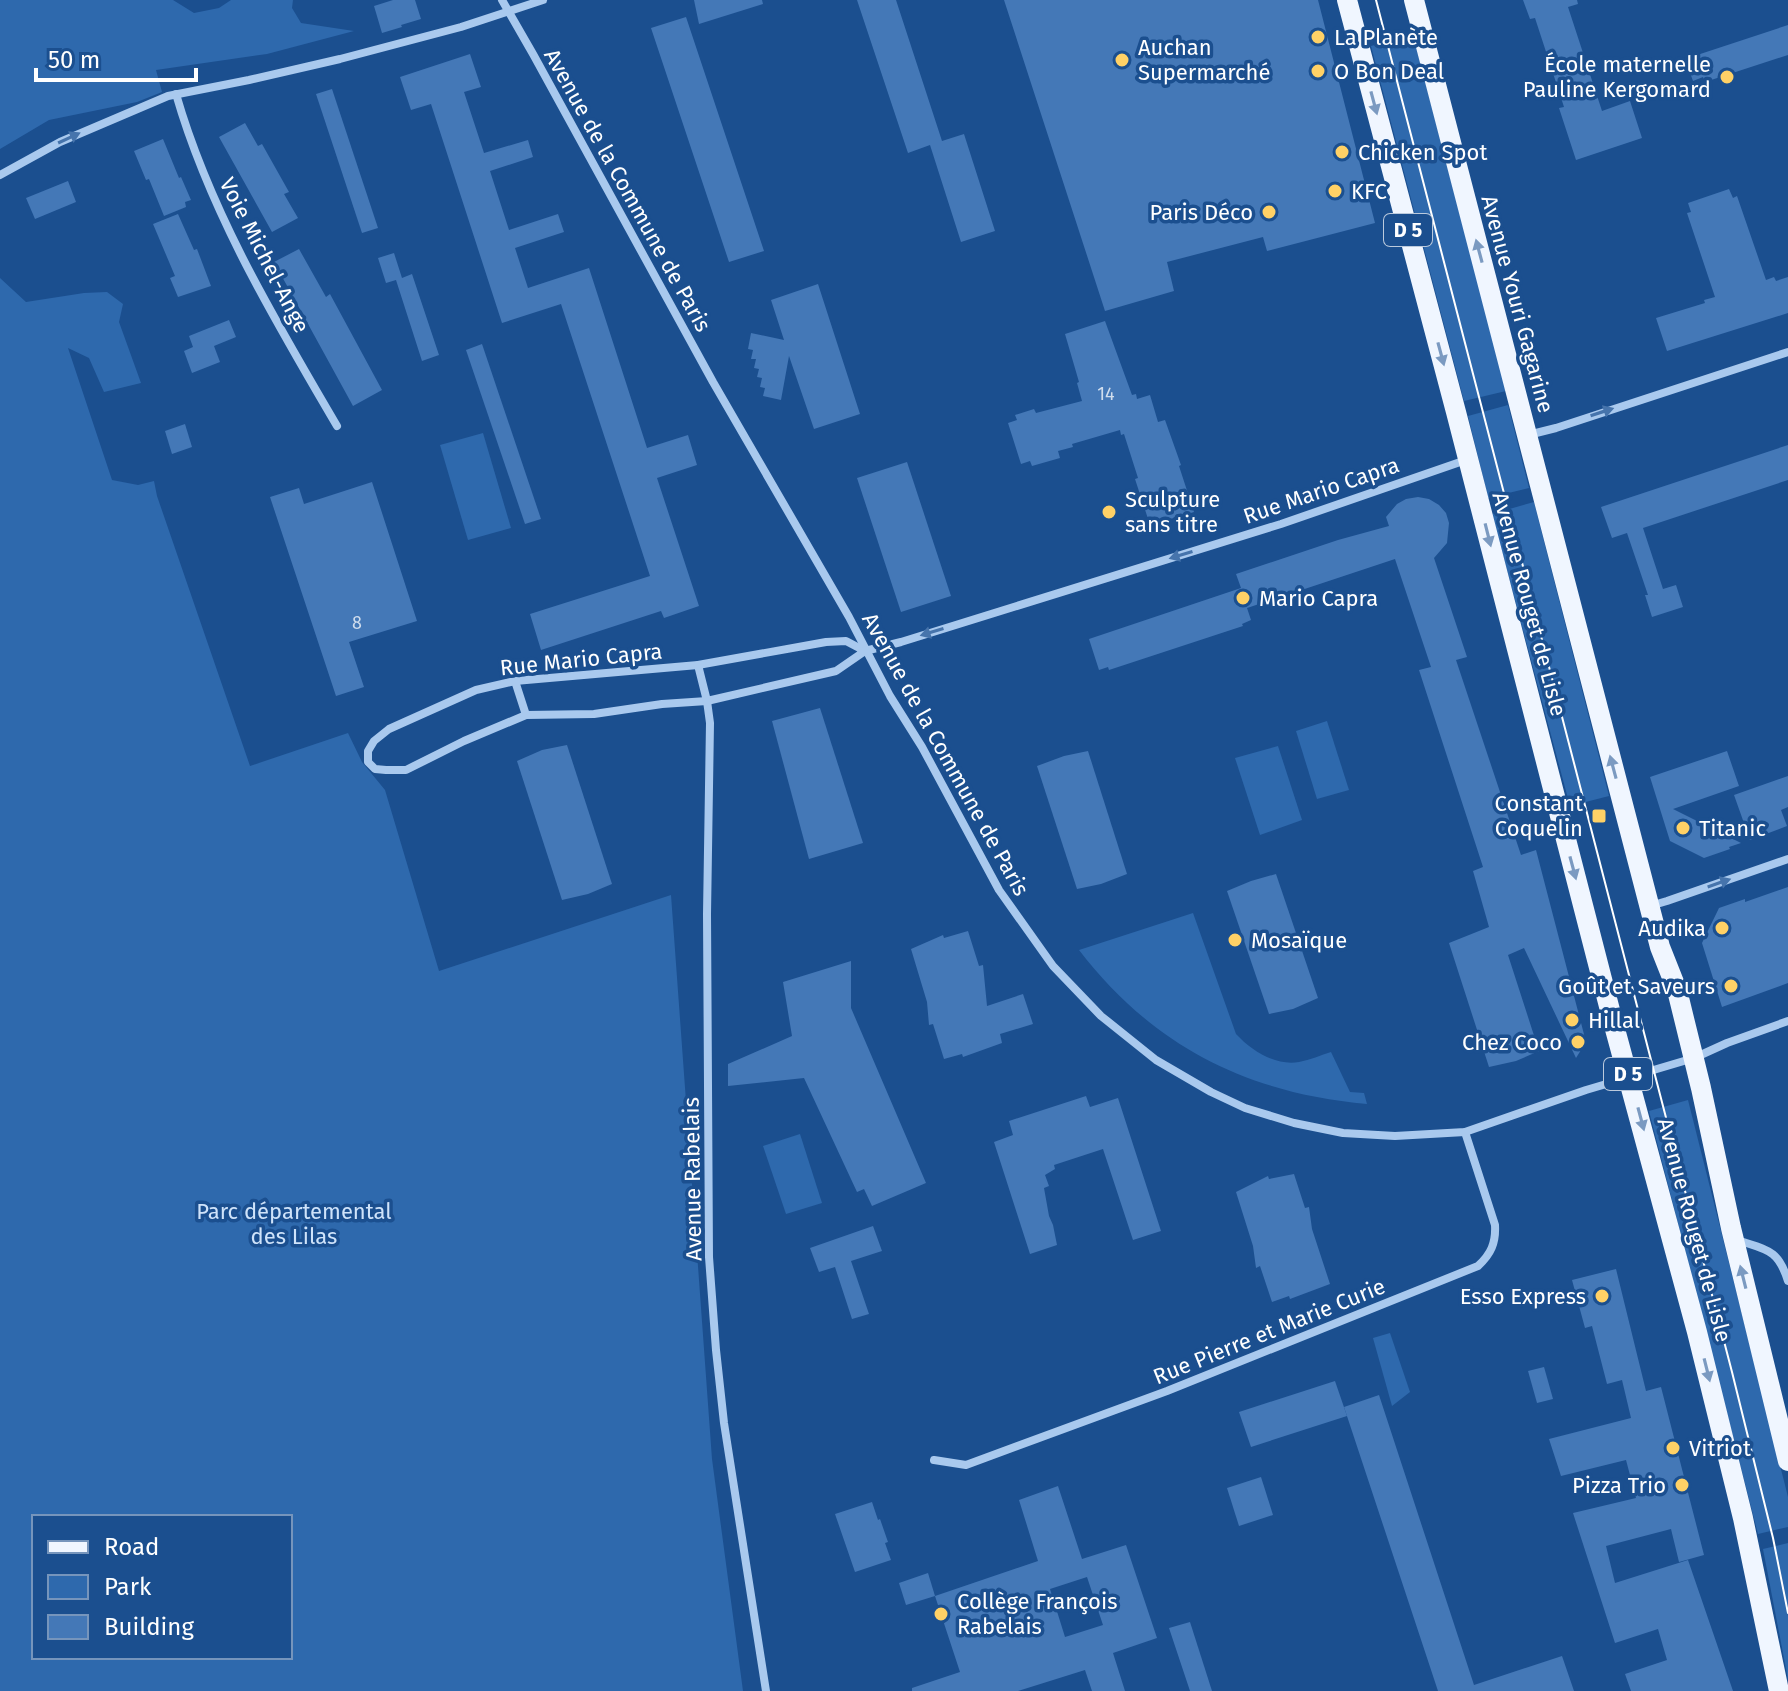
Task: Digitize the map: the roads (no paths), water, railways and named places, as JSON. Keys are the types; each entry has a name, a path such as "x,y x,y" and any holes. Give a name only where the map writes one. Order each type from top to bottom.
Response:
{"main road":[{"name":"D 5","path":"1347,0 1467,459"},
{"name":"Avenue Youri Gagarine","path":"1414,0 1527,435"},
{"name":"Avenue Rouget de Lisle","path":"1527,435 1660,947 1677,990 1788,1461"},
{"name":"Avenue Rouget de Lisle","path":"1467,459 1692,1309 1743,1518 1779,1691"}],"street":[{"name":"Avenue de la Commune de Paris","path":"502,0 713,382 849,617 890,696 922,747 999,890 1053,966 1101,1016 1156,1060 1245,1108 1294,1123 1343,1133 1395,1136 1465,1132 1586,1090 1694,1058 1788,1021"},
{"path":"0,175 60,142 145,104 176,94 340,59 543,0"},
{"name":"Voie Michel-Ange","path":"176,94 188,136 231,235 337,426"},
{"path":"1527,435 1788,352"},
{"name":"Rue Mario Capra","path":"865,651 846,641 826,642 698,665 515,681 476,690 389,729 374,741 368,751 368,762 375,769 406,770 526,715 594,714 707,701 836,671 865,651 890,646 1281,524 1467,459"},
{"name":"Avenue Rabelais","path":"698,665 710,723 707,899 709,1257 724,1423 766,1691"},
{"path":"515,681 526,715"},
{"path":"1649,906 1788,859"},
{"name":"Rue Pierre et Marie Curie","path":"934,1460 966,1465 975,1462 1167,1391 1478,1266 1492,1249 1495,1225 1465,1132"},
{"path":"1733,1238 1778,1257 1788,1281"}],"tram line":[{"path":"1376,0 1732,1372 1788,1613"}],"place":[{"name":"La Planète","path":"1318,37"},
{"name":"Auchan Supermarché","path":"1122,60"},
{"name":"O Bon Deal","path":"1318,71"},
{"name":"École maternelle Pauline Kergomard","path":"1727,77"},
{"name":"Chicken Spot","path":"1342,152"},
{"name":"KFC","path":"1335,191"},
{"name":"Paris Déco","path":"1269,212"},
{"name":"Sculpture sans titre","path":"1109,512"},
{"name":"Mario Capra","path":"1243,598"},
{"name":"Constant Coquelin","path":"1599,816"},
{"name":"Titanic","path":"1683,828"},
{"name":"Audika","path":"1722,928"},
{"name":"Mosaïque","path":"1235,940"},
{"name":"Goût et Saveurs","path":"1731,986"},
{"name":"Hillal","path":"1572,1020"},
{"name":"Chez Coco","path":"1578,1042"},
{"name":"Esso Express","path":"1602,1296"},
{"name":"Vitriot","path":"1673,1448"},
{"name":"Pizza Trio","path":"1682,1485"},
{"name":"Collège François Rabelais","path":"941,1614"}],"park label":[{"name":"Parc départemental des Lilas","path":"294,1224"}]}
